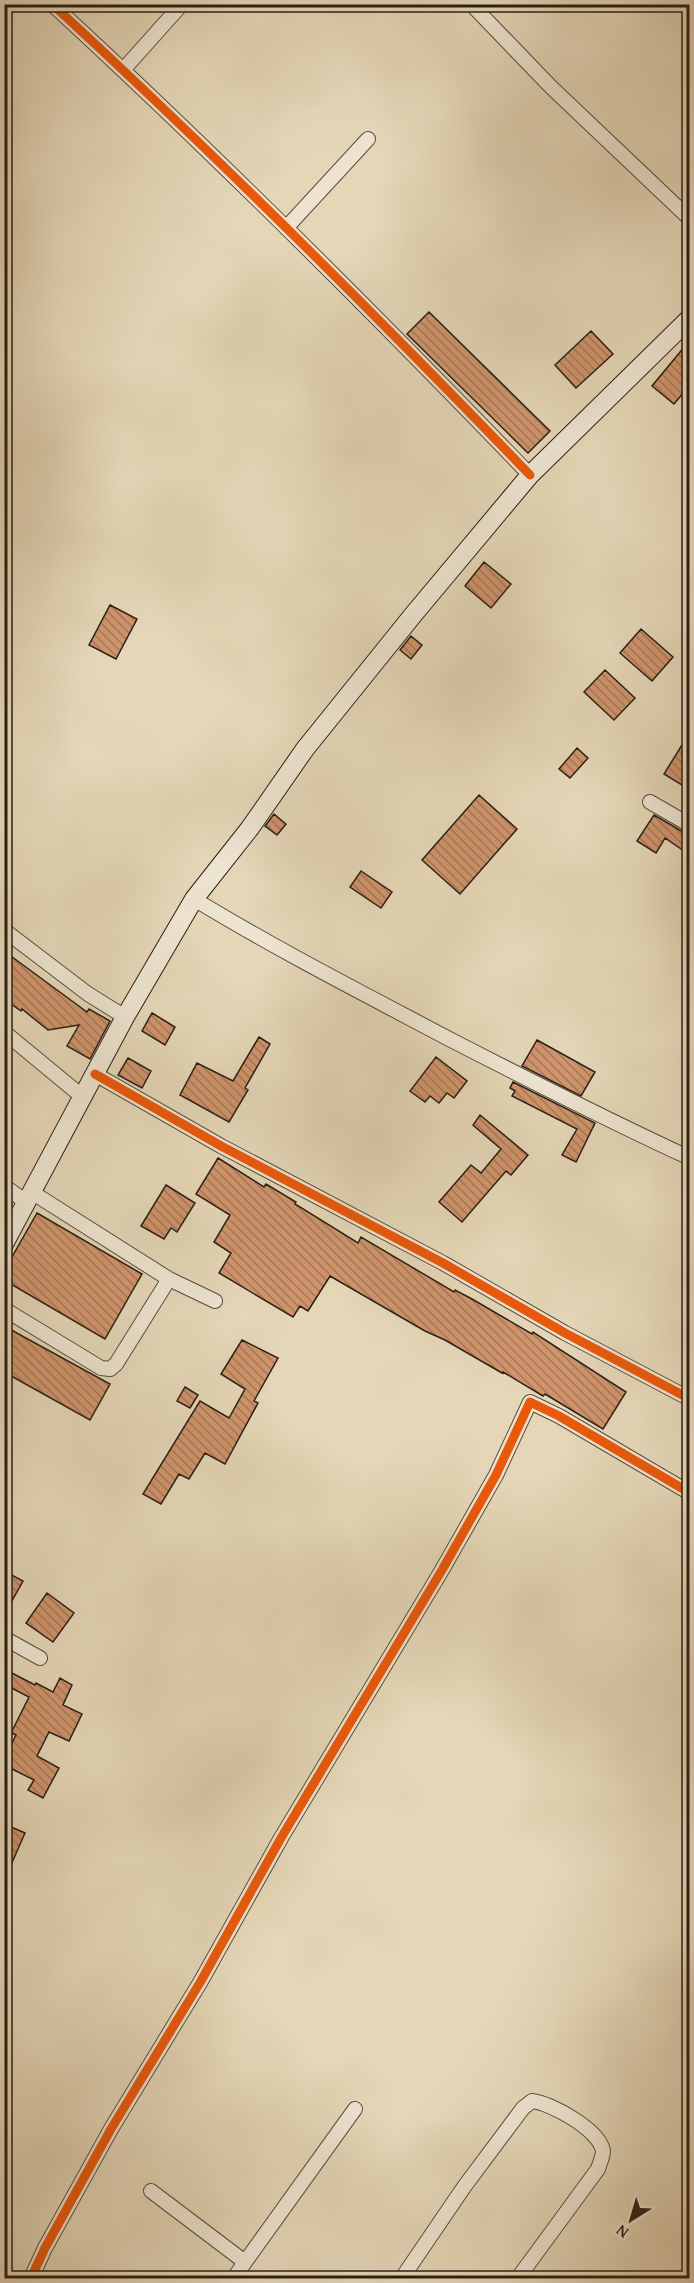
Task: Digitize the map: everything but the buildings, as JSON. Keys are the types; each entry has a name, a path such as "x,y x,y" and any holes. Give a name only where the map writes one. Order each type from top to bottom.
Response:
{"main road":[{"path":"4,1244 48,1158 84,1098 126,1017 194,899 250,828 305,749 412,615 530,476 690,318"}],"street":[{"path":"52,4 387,327 530,476"},
{"path":"123,70 182,4"},
{"path":"471,4 551,87 690,219"},
{"path":"286,228 368,139"},
{"path":"650,802 690,825"},
{"path":"194,899 235,924 392,1009 628,1130 690,1158"},
{"path":"4,930 88,994 126,1017"},
{"path":"4,1032 84,1098"},
{"path":"95,1074 221,1146 443,1263 565,1333 690,1399"},
{"path":"4,1186 30,1197 169,1279 216,1301"},
{"path":"4,1309 101,1368 110,1369 116,1364 169,1279"},
{"path":"31,2278 45,2248 111,2129 201,1981 281,1838 442,1570 496,1475 530,1402 560,1416 690,1493"},
{"path":"7,1644 40,1658"},
{"path":"402,2278 464,2187 523,2108 532,2101 543,2102 576,2121 599,2139 603,2152 598,2169 518,2278"},
{"path":"234,2278 355,2109"},
{"path":"150,2191 245,2262"}],"cycle path":[{"path":"52,4 295,236 530,475"},
{"path":"95,1074 221,1146 443,1263 565,1333 690,1399"},
{"path":"31,2278 45,2248 111,2129 201,1981 281,1838 442,1570 496,1475 530,1402 559,1416 690,1493"}]}
